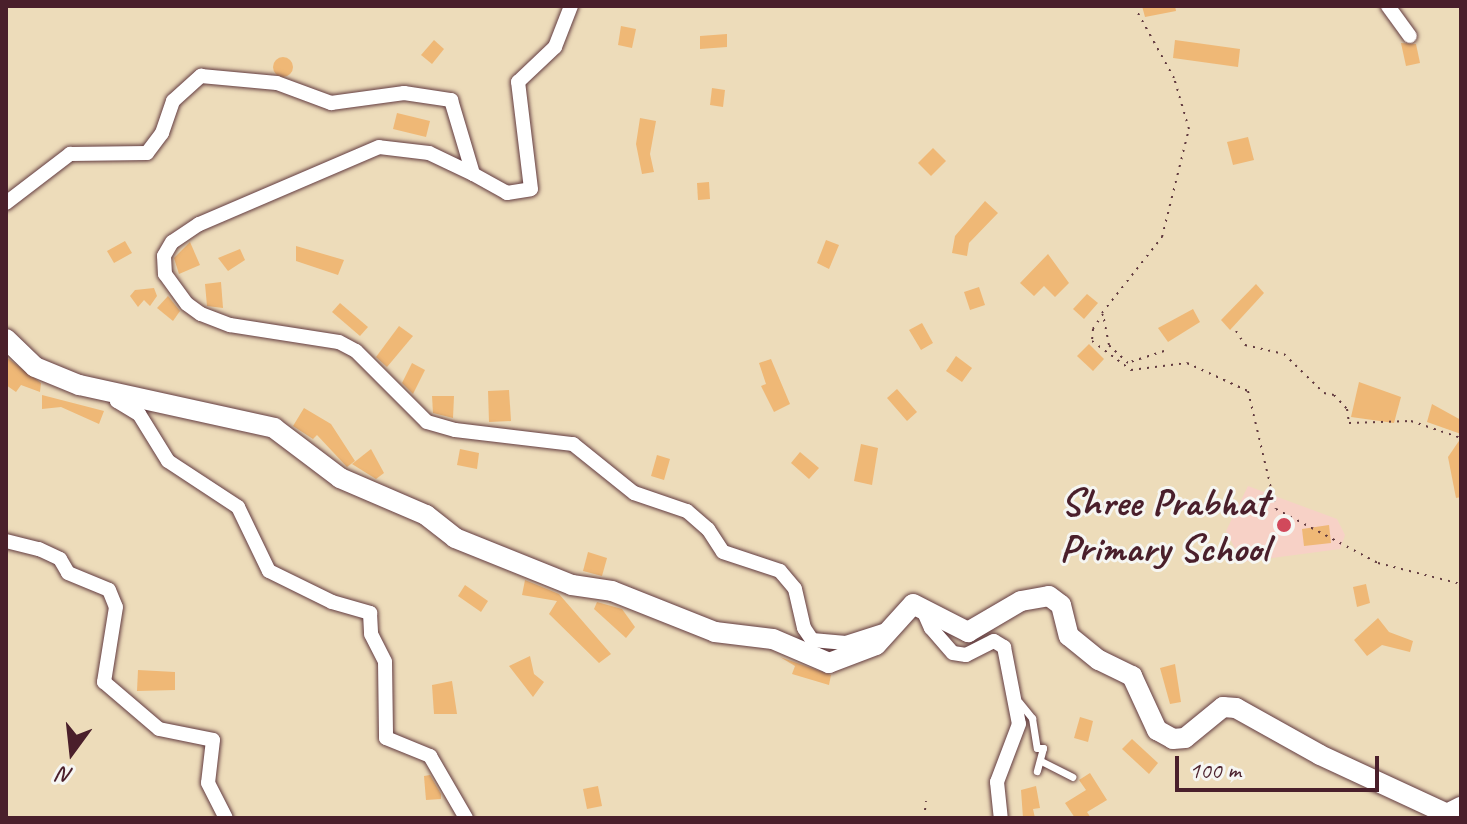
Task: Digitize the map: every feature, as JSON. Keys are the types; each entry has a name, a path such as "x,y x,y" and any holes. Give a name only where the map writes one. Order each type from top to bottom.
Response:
{"main road":[{"path":"6,339 35,367 117,396 274,428 340,478 426,515 455,538 572,585 612,591 669,610 715,632 773,639 829,663 876,645 913,604 968,632 1021,601 1049,596 1061,605 1069,636 1099,660 1132,676 1157,730 1173,739 1185,738 1223,707 1236,708 1320,755 1447,814 1461,807"}],"street":[{"path":"571,6 555,47 518,82 531,189 507,193 429,153 379,147 199,224 172,242 164,256 165,274 187,304 201,314 230,325 339,342 356,351 427,422 455,430 573,444 634,493 687,511 708,529 723,552 780,571 795,589 804,628 812,640 846,643 889,628"},
{"path":"1388,6 1410,36"},
{"path":"6,203 70,154 147,153 162,133 173,101 201,76 277,83 331,103 404,93 451,100 473,174"},
{"path":"117,396 117,401 139,414 168,461 238,507 269,571 332,602 370,613 371,634 385,662 386,738 430,756 466,818"},
{"path":"6,541 39,549 60,559 68,573 109,590 116,607 104,682 159,729 213,740 208,783 226,818"},
{"path":"922,607 931,628 953,653 966,655 994,641 1004,647 1019,724 997,782 1001,818"}],"lane":[{"path":"1015,698 1032,718 1043,762 1037,771"},
{"path":"1043,762 1072,777"}],"path":[{"path":"1134,6 1174,78 1189,129 1162,237 1102,307 1109,345 1128,363 1164,351"},
{"path":"1103,314 1092,341 1131,370 1187,363 1248,391 1276,509 1378,563 1461,584"},
{"path":"1236,331 1245,345 1284,354 1347,409 1349,423 1411,421 1461,438"},
{"path":"924,818 926,801"}],"shaded area":[{"name":"Shree Prabhat Primary School","path":"1248,486 1337,519 1345,535 1340,549 1242,562 1226,531"}],"building":[{"path":"1142,6 1175,6 1176,11 1145,17"},
{"path":"621,26 636,29 632,48 618,45"},
{"path":"727,34 727,47 700,49 700,36"},
{"path":"434,40 444,49 432,64 421,55"},
{"path":"1175,40 1240,49 1238,67 1173,58"},
{"path":"1401,43 1416,44 1420,63 1406,66"},
{"path":"283,57 290,60 293,67 290,74 283,77 276,74 273,67 276,60"},
{"path":"712,88 725,90 723,107 710,105"},
{"path":"397,113 430,121 426,137 393,129"},
{"path":"640,118 656,121 650,154 654,172 642,174 636,144"},
{"path":"1248,137 1254,160 1233,165 1227,142"},
{"path":"933,148 946,161 931,176 918,163"},
{"path":"709,182 710,199 698,200 697,183"},
{"path":"985,201 998,213 969,243 967,256 952,253 955,236"},
{"path":"826,240 839,245 829,269 817,263"},
{"path":"125,241 132,253 114,263 107,251"},
{"path":"190,242 200,265 179,274 174,258"},
{"path":"296,246 344,260 338,275 296,261"},
{"path":"240,249 245,260 228,271 218,258"},
{"path":"1048,254 1069,283 1055,297 1044,286 1034,296 1020,283"},
{"path":"221,282 223,308 207,306 205,284"},
{"path":"1256,284 1264,293 1230,330 1221,320"},
{"path":"979,287 985,305 970,310 964,292"},
{"path":"154,288 157,296 150,306 144,300 138,307 130,296 135,290"},
{"path":"1087,294 1098,303 1084,319 1073,309"},
{"path":"168,296 180,311 173,321 157,308"},
{"path":"340,303 368,327 360,336 332,312"},
{"path":"1193,309 1200,322 1168,342 1158,328"},
{"path":"922,323 933,343 921,350 909,330"},
{"path":"399,326 413,336 387,367 376,357"},
{"path":"1089,344 1104,359 1093,371 1077,356"},
{"path":"956,356 972,368 962,382 946,371"},
{"path":"6,357 41,383 40,392 21,385 16,392 6,385"},
{"path":"771,359 790,404 774,412 761,386 766,384 759,363"},
{"path":"412,363 425,370 413,394 402,383"},
{"path":"1359,382 1401,397 1394,423 1351,417"},
{"path":"897,389 917,412 907,421 887,398"},
{"path":"509,390 511,421 489,422 488,391"},
{"path":"42,395 104,411 99,424 61,407 42,409"},
{"path":"432,396 454,396 453,418 433,413"},
{"path":"1432,404 1461,420 1461,434 1427,422"},
{"path":"304,408 331,424 355,461 347,467 317,435 313,439 293,426"},
{"path":"1461,438 1461,497 1456,498 1448,457"},
{"path":"861,444 878,448 872,485 854,481"},
{"path":"371,449 384,473 376,479 352,464"},
{"path":"460,449 479,453 477,469 457,465"},
{"path":"800,452 819,468 809,479 791,463"},
{"path":"657,455 670,459 664,480 651,476"},
{"path":"1329,525 1331,543 1304,546 1302,529"},
{"path":"588,552 607,558 602,576 583,571"},
{"path":"525,580 559,594 611,654 599,663 549,614 557,601 522,595"},
{"path":"1366,584 1370,603 1357,607 1353,587"},
{"path":"465,585 488,601 481,612 458,596"},
{"path":"597,602 622,609 635,627 626,638 594,609"},
{"path":"1378,618 1389,632 1413,641 1410,652 1382,645 1367,656 1354,640"},
{"path":"530,656 534,674 544,682 533,697 509,666"},
{"path":"780,657 831,675 829,685 792,674 795,666"},
{"path":"1175,664 1181,702 1170,704 1160,668"},
{"path":"138,670 175,672 175,690 137,691"},
{"path":"452,681 457,714 434,714 432,685"},
{"path":"1080,717 1093,721 1088,742 1074,738"},
{"path":"1132,739 1158,763 1149,774 1122,749"},
{"path":"1090,773 1107,800 1087,812 1091,818 1075,818 1065,803 1086,790 1079,780"},
{"path":"430,775 441,799 426,800 424,776"},
{"path":"598,786 602,806 587,809 583,789"},
{"path":"1036,786 1040,808 1033,809 1035,818 1023,818 1021,790"}],"place":[{"name":"Shree Prabhat Primary School","path":"1284,525"}]}
